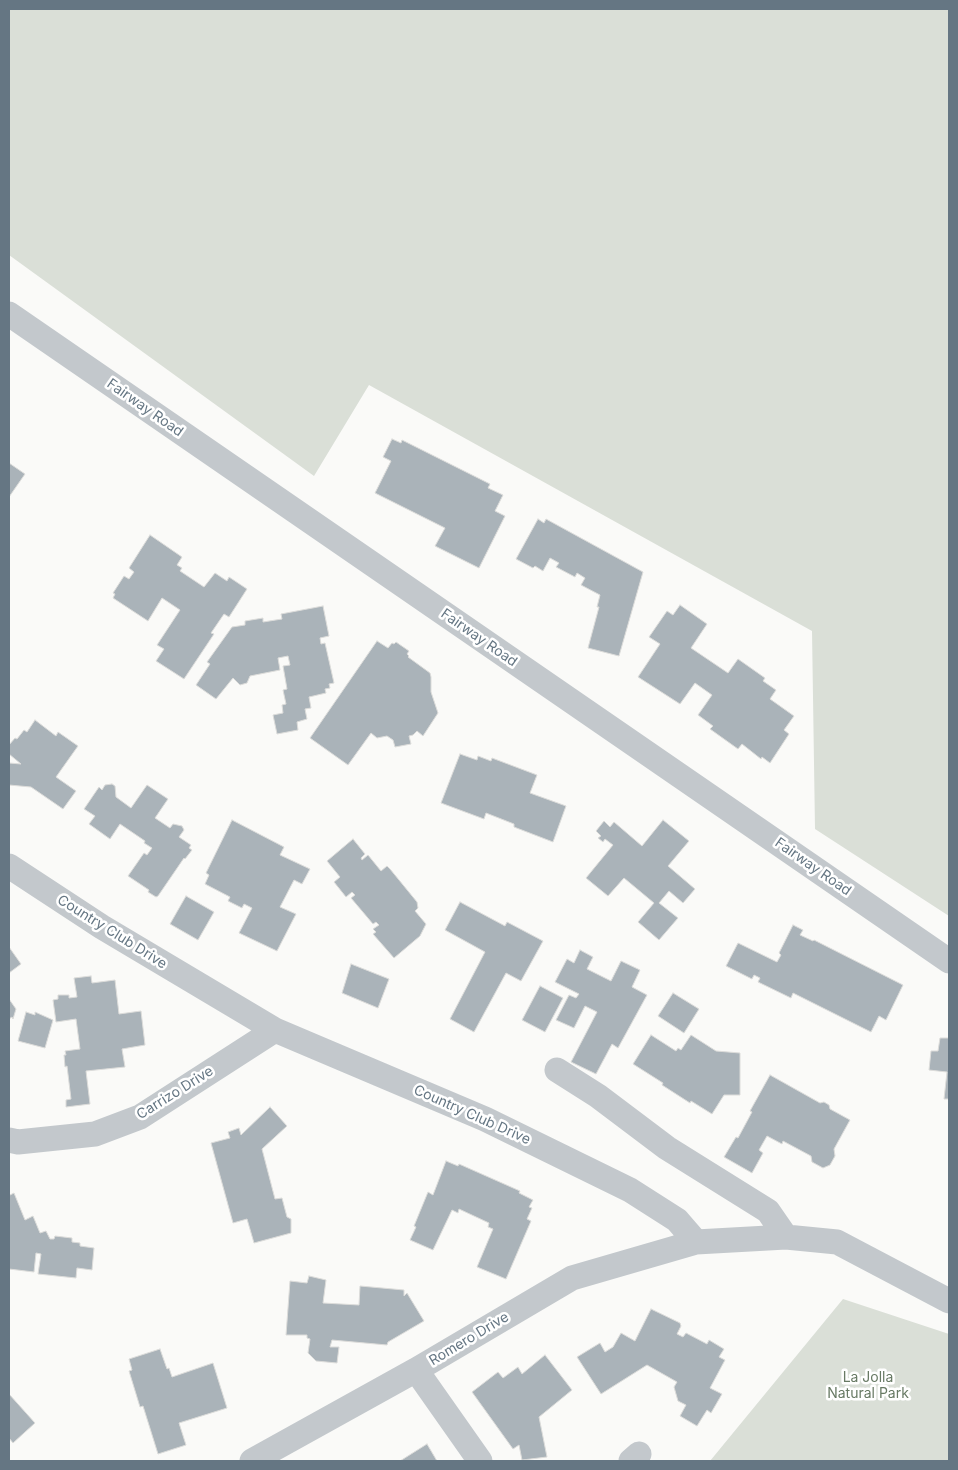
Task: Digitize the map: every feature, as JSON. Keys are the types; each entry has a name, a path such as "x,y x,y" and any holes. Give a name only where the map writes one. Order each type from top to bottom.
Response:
{"street":[{"name":"Fairway Road","path":"9,314 949,961"},
{"name":"Country Club Drive","path":"9,866 102,927 274,1030 485,1119 630,1190 677,1220 696,1242"},
{"name":"Carrizo Drive","path":"9,1140 18,1142 95,1134 140,1117 274,1030"},
{"path":"557,1070 598,1096 667,1148 768,1211 786,1236"},
{"path":"696,1242 786,1236 837,1242 949,1301"},
{"name":"Romero Drive","path":"252,1461 416,1370 572,1278 696,1242"},
{"path":"416,1370 480,1461"}],"green space":[{"path":"9,9 949,9 949,916 815,829 812,631 369,385 314,476 9,255"},
{"name":"La Jolla Natural Park","path":"843,1299 949,1334 949,1461 710,1461"}],"building":[{"path":"392,439 401,443 402,440 490,484 488,488 503,495 495,511 505,516 479,568 435,546 445,528 375,493 391,461 383,457"},
{"path":"9,463 25,474 9,497"},
{"path":"538,519 544,523 546,519 643,572 619,656 588,648 599,607 597,607 600,595 581,585 585,578 577,573 575,577 556,567 559,563 550,558 543,571 516,559"},
{"path":"150,535 182,557 177,565 182,568 180,571 204,587 215,573 227,581 229,577 247,589 229,617 224,614 211,633 214,634 184,679 156,661 164,649 157,645 180,610 162,598 148,621 113,598 115,594 113,593 124,576 129,579 134,572 129,568"},
{"path":"680,605 707,624 691,648 728,673 738,659 765,678 763,681 776,690 770,699 794,716 784,730 789,734 770,763 762,757 761,759 742,744 738,749 710,729 713,726 698,715 712,695 695,683 680,704 638,677 660,644 649,637 667,611 673,615"},
{"path":"323,606 329,636 320,638 321,644 325,643 334,683 329,684 330,688 325,689 326,693 309,697 311,708 305,709 307,719 297,722 298,730 277,734 273,715 283,713 282,705 286,704 283,690 287,689 283,666 290,665 288,656 278,658 280,670 250,676 247,683 240,685 233,678 216,699 196,685 210,664 207,662 232,627 245,625 245,621 263,618 263,622 282,619 281,614"},
{"path":"377,641 388,648 392,643 396,642 409,651 408,657 430,673 431,692 438,713 423,736 417,731 409,736 411,744 395,747 393,740 387,736 377,738 371,733 348,765 310,738"},
{"path":"35,720 56,736 58,732 78,746 56,777 76,791 63,809 31,787 9,785 9,763 21,764 9,754 9,745 24,730 27,732"},
{"path":"460,754 477,760 478,756 491,761 492,758 537,775 530,793 566,806 553,842 514,827 514,824 486,813 484,819 441,803"},
{"path":"112,784 115,786 116,797 131,808 147,785 168,799 155,818 170,828 173,824 182,826 184,830 179,837 191,845 189,848 192,850 156,897 128,876 144,853 147,855 152,848 120,824 110,839 89,824 95,816 84,809 99,787 102,790 105,785"},
{"path":"232,820 284,847 280,855 310,869 302,884 294,880 280,907 296,914 277,951 239,933 252,908 244,904 242,908 228,901 230,897 205,884 209,875 206,873"},
{"path":"663,820 689,841 668,866 695,889 683,903 669,891 659,903 678,918 659,940 638,922 654,903 624,878 608,896 586,878 613,845 605,839 603,842 598,838 601,836 596,831 604,821 610,827 614,822 642,846"},
{"path":"353,839 365,854 361,858 362,860 368,855 381,871 387,866 390,869 417,902 418,908 415,911 426,924 420,936 394,958 373,934 376,932 373,929 379,925 376,922 373,924 351,898 355,895 352,892 346,897 334,882 340,877 327,861"},
{"path":"186,896 214,912 198,940 170,924"},
{"path":"460,902 505,926 507,922 543,941 521,981 506,973 474,1032 450,1019 485,952 445,930"},
{"path":"793,925 803,930 800,935 814,940 903,985 886,1020 879,1016 871,1032 793,993 791,998 758,982 760,978 754,975 752,979 726,966 738,943 777,962 781,955 779,953"},
{"path":"9,947 21,964 9,973"},
{"path":"580,950 593,957 587,969 611,981 621,961 640,970 632,987 647,995 618,1048 612,1044 596,1074 571,1062 597,1012 585,1006 574,1028 556,1020 569,995 576,998 579,994 555,982 567,959 574,963"},
{"path":"351,964 389,979 378,1008 342,993"},
{"path":"91,976 92,983 115,980 119,1014 141,1011 145,1045 122,1049 125,1067 86,1071 90,1104 66,1107 66,1100 71,1099 64,1055 66,1055 65,1051 80,1049 76,1019 56,1022 53,1000 58,999 58,995 69,995 69,998 77,997 74,978"},
{"path":"540,986 563,998 545,1032 522,1020"},
{"path":"673,993 699,1009 684,1033 658,1016"},
{"path":"9,999 16,1009 13,1019 12,1017 9,1019"},
{"path":"26,1012 35,1015 35,1012 53,1020 45,1048 18,1041"},
{"path":"651,1035 676,1051 678,1048 681,1050 691,1035 716,1051 740,1053 740,1095 724,1095 712,1114 691,1101 690,1103 662,1085 663,1083 633,1064"},
{"path":"940,1038 949,1038 949,1099 944,1099 947,1072 929,1070 931,1051 938,1051"},
{"path":"770,1075 820,1103 824,1102 829,1105 830,1109 850,1120 834,1149 835,1156 830,1165 823,1168 812,1162 811,1156 783,1141 782,1144 767,1136 759,1150 763,1153 752,1173 724,1157 736,1137 738,1138 752,1112 750,1111"},
{"path":"270,1107 287,1126 262,1149 275,1199 282,1198 287,1217 291,1219 291,1233 254,1243 247,1219 233,1223 211,1143 230,1138 228,1132 239,1128 241,1135"},
{"path":"446,1161 458,1166 459,1164 520,1191 519,1193 533,1200 529,1207 532,1208 527,1219 531,1221 506,1279 477,1267 493,1229 488,1227 489,1223 459,1209 458,1213 452,1210 433,1250 410,1240 428,1192 433,1195"},
{"path":"9,1192 10,1195 14,1193 25,1220 33,1216 40,1233 46,1231 50,1239 54,1239 55,1236 72,1238 72,1242 80,1243 80,1246 94,1248 92,1270 77,1268 76,1278 38,1274 41,1254 36,1253 34,1272 9,1269"},
{"path":"309,1276 326,1280 323,1303 359,1305 360,1286 404,1290 404,1296 407,1293 424,1321 388,1342 387,1345 332,1340 330,1347 339,1347 337,1363 316,1361 308,1353 310,1339 307,1338 307,1335 286,1335 290,1281 307,1283"},
{"path":"651,1309 680,1323 681,1326 677,1334 683,1337 686,1333 707,1344 709,1340 724,1349 719,1357 725,1360 710,1388 722,1394 711,1413 707,1410 697,1426 680,1416 686,1405 678,1401 674,1387 677,1382 647,1365 601,1394 577,1357 600,1343 605,1352 613,1347 621,1333 635,1341"},
{"path":"160,1349 172,1377 213,1363 227,1408 179,1423 186,1445 158,1454 143,1406 140,1407 129,1371 132,1370 129,1359"},
{"path":"545,1355 572,1390 539,1417 547,1457 522,1460 519,1445 513,1449 472,1392 498,1372 503,1378 518,1367 522,1374"},
{"path":"9,1394 35,1423 13,1443 9,1438"},
{"path":"427,1444 437,1461 400,1461"}]}
